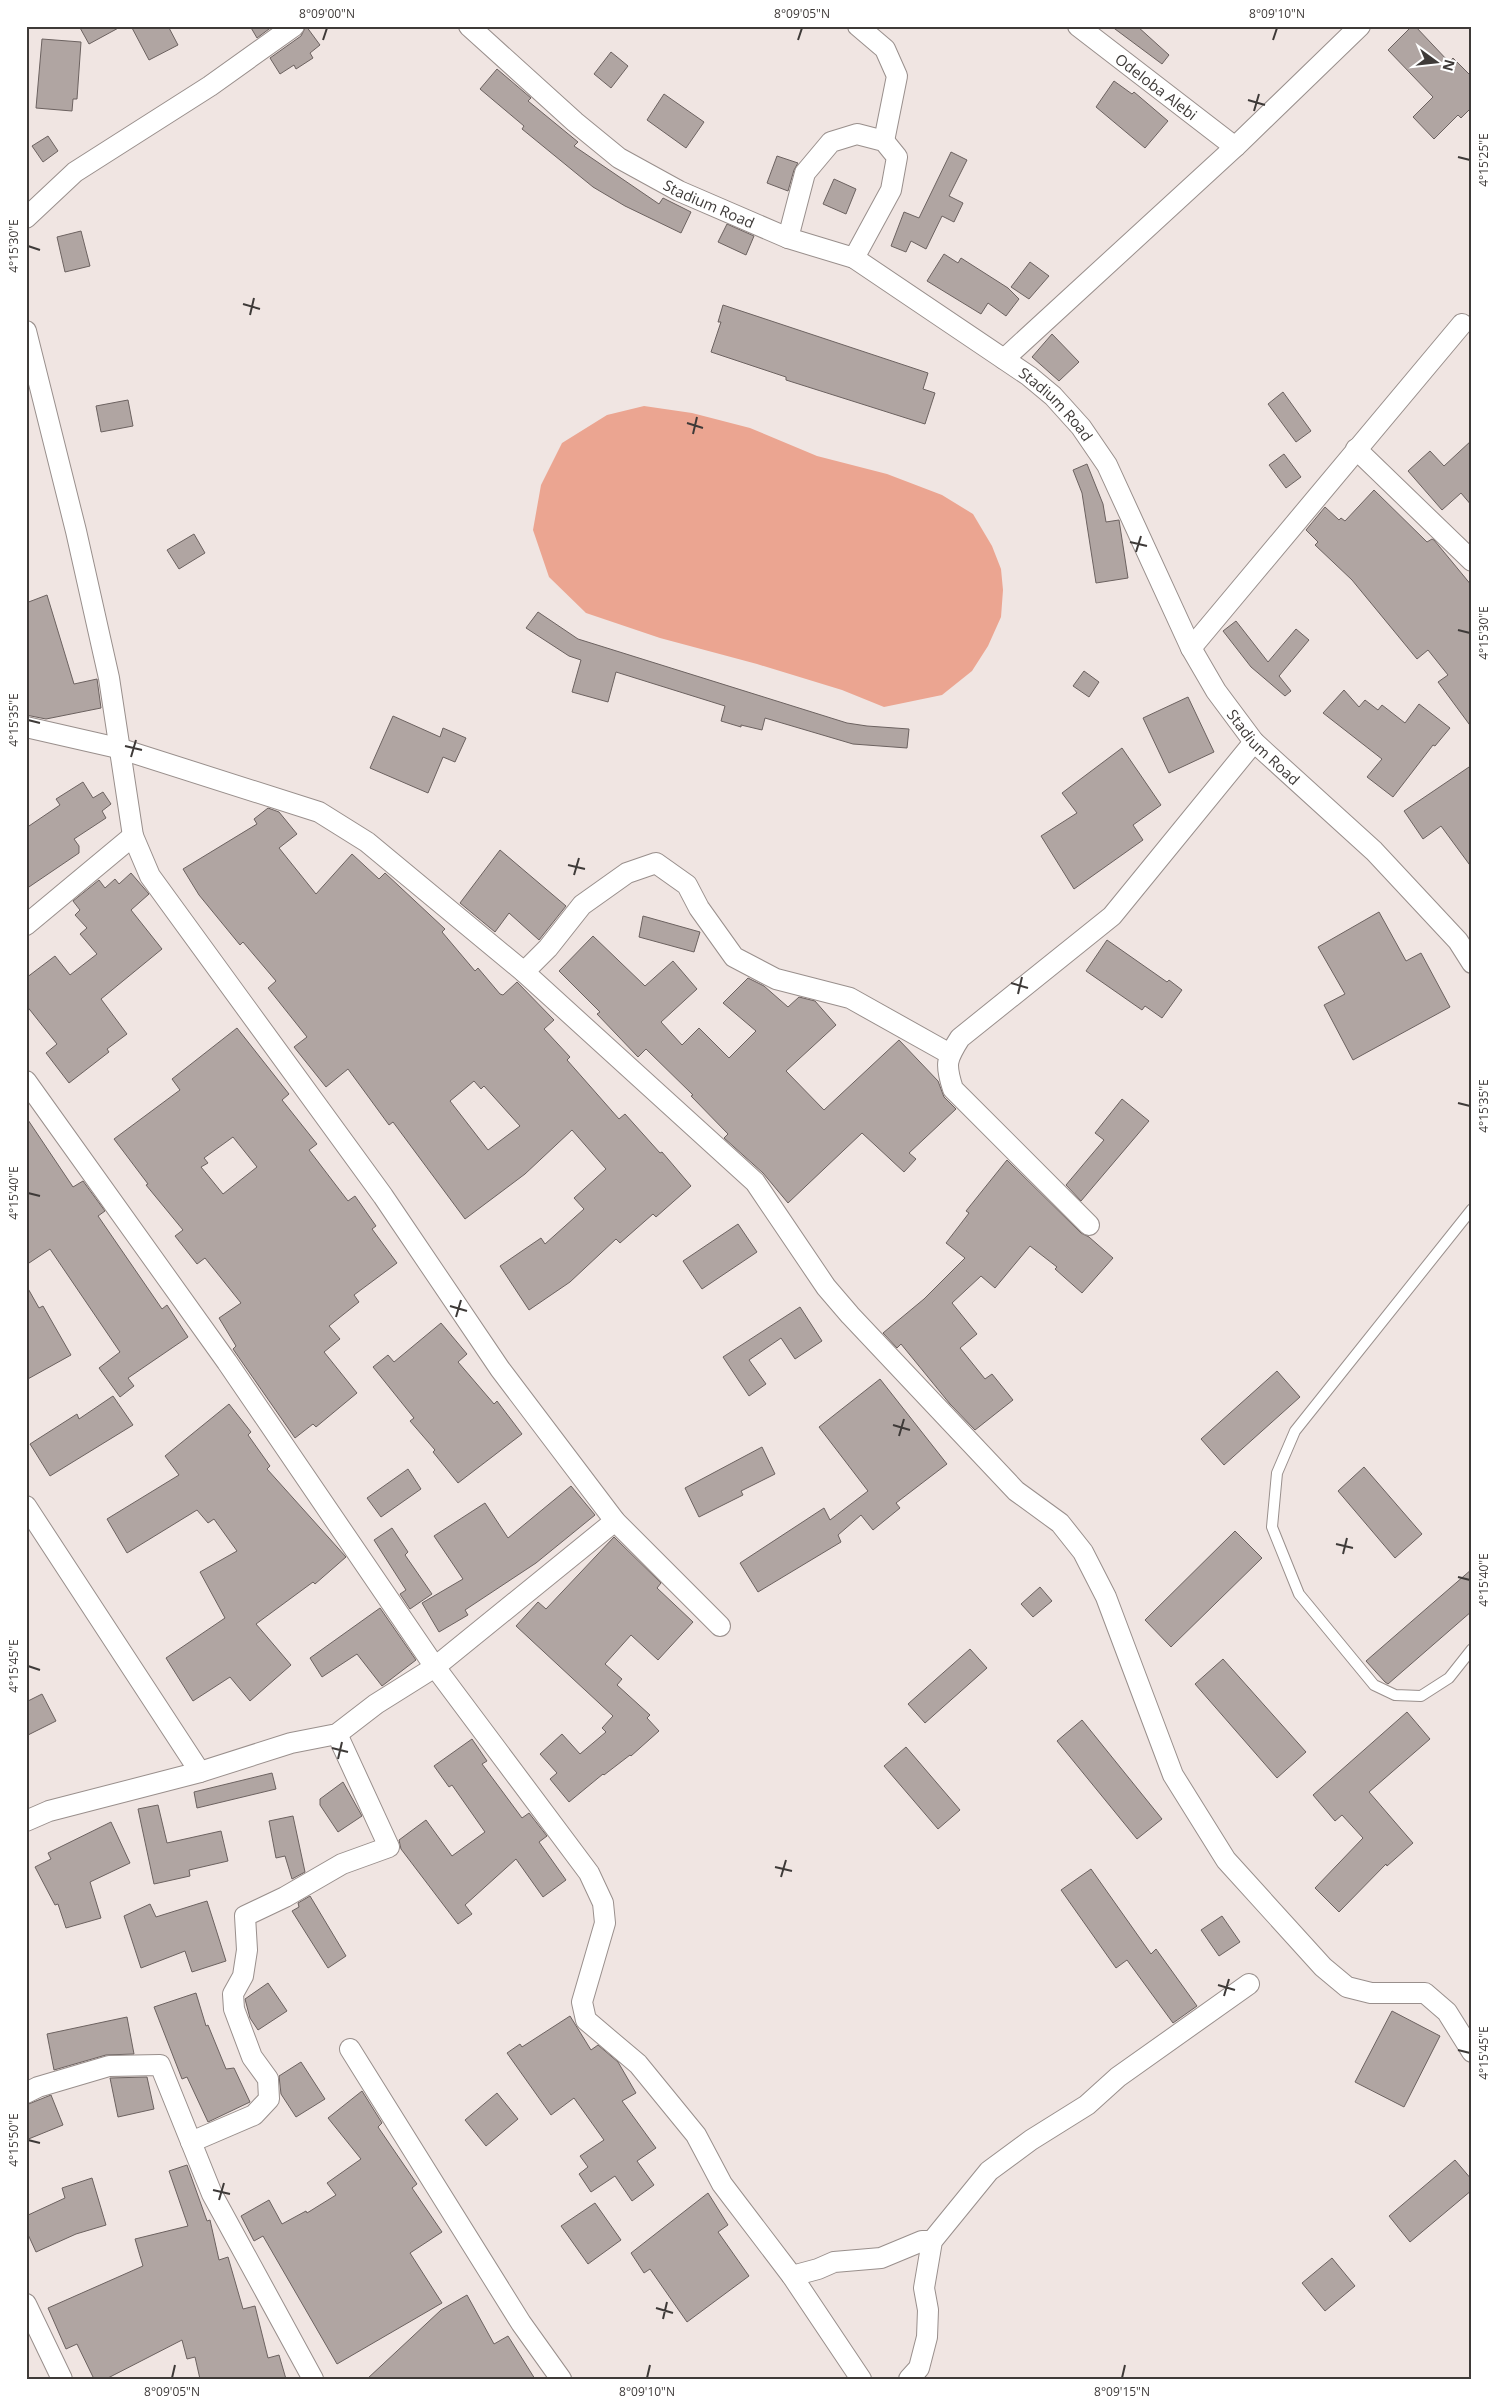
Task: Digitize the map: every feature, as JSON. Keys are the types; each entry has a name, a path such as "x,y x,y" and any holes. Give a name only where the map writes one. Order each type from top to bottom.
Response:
{"street":[{"path":"26,218 75,172 210,86 294,26"},
{"name":"Stadium Road","path":"469,26 575,122 619,158 679,191 788,238 854,258 1004,359 1053,396 1081,427 1106,465 1191,648 1216,691 1254,742 1374,851 1458,941 1472,963"},
{"path":"858,26 885,49 897,76 884,141"},
{"name":"Odeloba Alebi","path":"1078,26 1235,147"},
{"path":"1004,359 1235,147 1360,26"},
{"path":"788,238 805,174 831,142 857,134 884,141 897,157 892,190 854,258"},
{"path":"1191,648 1462,324"},
{"path":"26,331 109,678 118,748 133,836 150,876 382,1196 500,1369 615,1521 720,1626"},
{"path":"1356,449 1472,561"},
{"path":"26,727 118,748 319,812 366,842 524,972 755,1182 826,1287 850,1315 1016,1491 1060,1523 1083,1552 1106,1598 1173,1775 1226,1860 1323,1967 1347,1986 1371,1993 1425,1993 1447,2012 1472,2052"},
{"path":"1089,1225 953,1089 946,1069 950,1054 960,1038 1112,916 1254,742"},
{"path":"26,925 133,836"},
{"path":"524,972 548,948 582,905 627,873 656,862 687,886 699,908 734,957 776,979 850,998 950,1054"},
{"path":"26,1081 228,1362 435,1667 589,1873 603,1903 605,1923 582,2002 586,2020 638,2064 696,2135 722,2184 792,2276 861,2379"},
{"path":"26,1506 200,1772"},
{"path":"26,1821 49,1811 200,1772 291,1743 337,1734 376,1704 435,1667 615,1521"},
{"path":"191,2142 254,2115 269,2098 268,2079 252,2056 234,2009 233,1994 243,1976 247,1950 245,1916 285,1897 342,1864 389,1847 337,1734"},
{"path":"910,2379 918,2368 927,2337 928,2310 924,2288 932,2241 989,2171 1031,2140 1087,2105 1118,2077 1249,1984"},
{"path":"350,2049 521,2323 561,2379"},
{"path":"26,2093 38,2087 109,2066 160,2065 212,2194 313,2379"},
{"path":"792,2276 818,2269 834,2262 881,2258 922,2241 932,2241"},
{"path":"26,2304 62,2379"}],"lane":[{"path":"1472,1209 1295,1431 1277,1473 1272,1527 1299,1594 1374,1685 1395,1696 1421,1696 1449,1678 1472,1649"}],"shaded area":[{"path":"644,406 692,413 750,428 817,456 887,474 942,495 973,514 992,546 1001,569 1003,590 1001,617 988,646 972,671 942,695 884,707 842,690 757,664 660,638 586,613 549,577 533,530 541,485 562,443 607,415"}],"building":[{"path":"79,26 122,26 89,44"},
{"path":"131,26 168,26 178,45 149,60"},
{"path":"250,26 273,26 257,38"},
{"path":"306,26 320,45 310,53 313,58 296,69 294,65 280,74 270,58 301,36"},
{"path":"1111,26 1137,26 1169,55 1162,64"},
{"path":"1412,26 1415,26 1449,62 1453,58 1472,77 1472,107 1461,118 1458,115 1434,139 1413,117 1433,97 1388,50"},
{"path":"42,39 81,42 77,99 73,99 72,111 36,108"},
{"path":"611,52 628,66 611,88 594,74"},
{"path":"497,69 531,98 528,101 578,142 574,146 659,204 663,198 691,212 681,233 625,206 593,187 522,129 524,126 480,89"},
{"path":"1114,81 1132,94 1134,92 1168,121 1145,148 1096,107"},
{"path":"664,94 704,122 686,148 647,120"},
{"path":"48,136 58,151 43,162 32,146"},
{"path":"951,152 967,160 949,196 963,203 954,222 942,216 926,249 911,241 906,252 891,246 904,212 919,218"},
{"path":"777,156 798,163 788,191 767,183"},
{"path":"834,179 856,189 846,214 823,204"},
{"path":"727,224 754,236 746,255 718,242"},
{"path":"81,231 90,266 65,272 57,237"},
{"path":"944,254 958,263 961,258 1008,288 1019,299 1006,316 988,303 981,314 927,281"},
{"path":"1030,262 1049,276 1029,299 1011,287"},
{"path":"723,305 928,373 923,389 935,393 925,424 786,380 786,377 711,352 721,322 718,322"},
{"path":"1052,334 1079,362 1059,381 1032,357"},
{"path":"1283,392 1311,431 1296,442 1268,404"},
{"path":"128,400 133,426 101,432 96,406"},
{"path":"1472,440 1472,506 1461,493 1442,510 1408,471 1430,451 1444,466"},
{"path":"1284,454 1301,477 1286,488 1269,465"},
{"path":"1087,464 1103,504 1106,522 1119,520 1128,578 1096,583 1082,493 1073,470"},
{"path":"1374,490 1427,542 1432,539 1434,540 1472,586 1472,728 1438,682 1448,675 1428,650 1417,659 1352,580 1315,545 1318,542 1306,530 1325,507 1339,520 1341,518 1345,521"},
{"path":"194,534 205,553 179,569 167,550"},
{"path":"47,595 74,684 97,679 101,708 46,719 26,715 26,603"},
{"path":"538,612 578,639 847,723 909,729 907,748 853,744 765,718 762,730 741,725 741,727 721,721 725,706 616,672 608,702 572,692 581,660 569,656 526,628"},
{"path":"1236,621 1268,662 1296,629 1309,640 1279,676 1291,691 1285,696 1251,667 1223,631"},
{"path":"1084,671 1099,682 1089,697 1073,686"},
{"path":"1344,690 1359,707 1365,700 1378,710 1382,705 1405,723 1419,704 1450,728 1435,746 1433,745 1393,797 1367,777 1382,759 1323,713"},
{"path":"1188,697 1214,752 1169,773 1143,718"},
{"path":"393,716 440,737 443,728 466,738 455,762 443,757 428,793 370,768"},
{"path":"1122,748 1161,805 1133,825 1143,840 1074,889 1041,836 1077,813 1062,793"},
{"path":"1472,765 1472,868 1441,826 1423,839 1404,811"},
{"path":"83,782 93,798 103,792 111,804 102,811 106,818 74,839 79,846 79,853 26,889 26,828 60,805 56,799"},
{"path":"268,808 279,812 297,834 279,848 316,894 352,854 379,879 385,873 445,929 442,932 475,971 478,968 500,994 503,995 517,982 554,1020 544,1029 570,1057 567,1060 619,1119 625,1114 660,1153 662,1152 691,1186 656,1217 653,1214 620,1243 616,1239 570,1282 529,1310 500,1266 541,1238 545,1244 584,1209 574,1198 606,1169 572,1130 525,1174 465,1219 393,1122 389,1125 348,1069 326,1087 294,1047 307,1037 268,988 276,981 243,942 240,945 199,895 183,869 257,824 254,819","holes":["474,1081 481,1089 484,1086 520,1126 488,1150 450,1101"]},
{"path":"500,850 566,906 539,940 509,913 495,932 460,903"},
{"path":"131,873 149,894 131,910 162,949 101,999 127,1034 107,1049 109,1052 69,1083 46,1053 57,1044 26,1005 26,978 55,956 70,975 97,954 80,934 87,928 75,915 80,910 73,901 99,880 105,888 115,879 119,884"},
{"path":"1379,912 1406,961 1421,953 1450,1007 1353,1060 1324,1005 1345,994 1318,947"},
{"path":"643,916 700,932 694,952 639,937"},
{"path":"593,936 645,986 673,961 697,989 661,1022 682,1045 699,1028 729,1058 756,1031 723,1003 748,978 764,986 788,1007 799,997 815,1001 836,1025 786,1071 824,1110 899,1040 938,1081 944,1097 956,1109 909,1153 916,1159 904,1172 862,1133 788,1203 763,1173 724,1138 728,1134 691,1096 693,1095 646,1049 638,1057 597,1014 600,1012 559,971"},
{"path":"1107,940 1167,982 1169,980 1182,990 1162,1018 1145,1006 1142,1010 1086,971"},
{"path":"237,1028 289,1094 282,1100 317,1144 309,1150 348,1201 355,1196 376,1226 372,1229 397,1263 354,1295 359,1302 329,1326 340,1339 324,1352 357,1393 316,1427 313,1424 295,1438 233,1349 236,1346 219,1318 241,1303 205,1258 197,1264 175,1236 183,1230 146,1185 148,1184 114,1139 180,1090 172,1079","holes":["233,1137 257,1167 223,1194 201,1167 208,1163 204,1158"]},
{"path":"1122,1099 1149,1121 1081,1201 1066,1185 1104,1140 1095,1133"},
{"path":"26,1117 73,1187 83,1181 105,1211 98,1216 162,1309 167,1305 188,1337 128,1378 134,1386 120,1397 99,1368 120,1352 50,1249 26,1265"},
{"path":"1007,1160 1081,1233 1089,1237 1113,1258 1082,1293 1055,1269 1057,1267 1030,1246 995,1288 981,1276 952,1303 977,1334 960,1348 985,1379 992,1374 1013,1400 975,1430 950,1404 901,1344 897,1348 883,1333 924,1299 965,1258 946,1243 969,1213 966,1211"},
{"path":"738,1224 757,1252 702,1289 683,1261"},
{"path":"26,1285 39,1308 43,1306 71,1355 26,1380"},
{"path":"800,1307 822,1341 795,1359 781,1338 749,1360 766,1384 749,1396 723,1357"},
{"path":"441,1323 467,1354 458,1362 494,1404 497,1401 522,1434 458,1483 433,1452 435,1450 410,1421 414,1418 373,1367 388,1355 394,1362"},
{"path":"1277,1371 1300,1397 1224,1465 1201,1439"},
{"path":"880,1379 947,1464 896,1503 900,1508 873,1530 861,1515 838,1535 841,1542 758,1592 740,1563 824,1508 830,1520 868,1491 819,1427"},
{"path":"113,1396 133,1425 50,1476 30,1444 77,1414 79,1419"},
{"path":"229,1404 251,1432 248,1435 270,1466 267,1469 346,1557 315,1584 313,1582 256,1624 291,1665 250,1701 230,1677 193,1701 166,1658 225,1618 200,1572 237,1551 214,1519 208,1523 197,1510 127,1553 107,1519 179,1475 165,1456"},
{"path":"762,1447 775,1474 741,1491 743,1495 699,1517 685,1488"},
{"path":"1364,1467 1422,1534 1395,1558 1338,1491"},
{"path":"408,1469 421,1489 381,1517 367,1498"},
{"path":"571,1486 595,1515 536,1563 465,1610 468,1615 439,1632 422,1603 463,1579 434,1536 485,1503 508,1538"},
{"path":"392,1528 408,1552 405,1555 432,1594 410,1609 400,1594 406,1590 374,1540"},
{"path":"1235,1531 1262,1558 1171,1647 1145,1620"},
{"path":"614,1537 661,1583 657,1588 693,1622 658,1660 631,1635 605,1664 622,1679 617,1685 650,1715 647,1718 659,1731 631,1756 603,1774 569,1802 550,1779 557,1773 540,1754 562,1734 580,1754 606,1732 602,1728 613,1716 516,1626 538,1602 546,1609"},
{"path":"1472,1569 1472,1611 1388,1684 1385,1682 1366,1661"},
{"path":"1040,1587 1052,1601 1033,1617 1021,1604"},
{"path":"380,1608 416,1660 382,1686 357,1654 322,1677 310,1658"},
{"path":"970,1649 987,1668 925,1723 908,1704"},
{"path":"1223,1659 1306,1752 1277,1778 1195,1684"},
{"path":"42,1694 56,1721 26,1736 26,1702"},
{"path":"1407,1712 1430,1739 1369,1792 1413,1843 1387,1866 1386,1864 1339,1912 1315,1888 1363,1838 1342,1815 1335,1821 1313,1795"},
{"path":"1082,1720 1162,1819 1137,1839 1057,1741"},
{"path":"472,1739 487,1761 482,1764 522,1818 529,1813 547,1836 539,1842 566,1880 543,1897 516,1859 465,1905 472,1914 458,1924 401,1849 399,1840 426,1820 452,1856 485,1832 452,1785 449,1787 434,1766"},
{"path":"906,1747 960,1810 938,1829 884,1766"},
{"path":"272,1773 276,1789 197,1808 194,1792"},
{"path":"343,1782 362,1816 338,1832 320,1805 320,1799"},
{"path":"158,1805 167,1843 221,1831 228,1861 189,1870 190,1876 154,1884 138,1809"},
{"path":"293,1816 305,1872 292,1879 285,1856 276,1858 269,1821"},
{"path":"111,1822 130,1863 90,1882 101,1918 66,1928 58,1904 55,1905 35,1867 51,1859 48,1853"},
{"path":"1091,1869 1151,1954 1156,1949 1197,2006 1173,2023 1127,1960 1116,1968 1061,1890"},
{"path":"310,1896 346,1956 328,1968 292,1911 299,1907 298,1903"},
{"path":"207,1901 226,1961 192,1972 185,1951 141,1968 124,1916 150,1904 156,1917"},
{"path":"1222,1916 1240,1942 1219,1956 1201,1930"},
{"path":"268,1983 287,2011 258,2030 250,2018 245,1999"},
{"path":"196,1993 206,2026 208,2025 226,2069 234,2068 250,2102 208,2122 187,2077 182,2079 154,2007"},
{"path":"1392,2011 1440,2036 1404,2107 1355,2082"},
{"path":"570,2016 591,2050 598,2045 618,2062 636,2093 622,2101 656,2148 637,2161 654,2185 632,2201 615,2176 591,2192 579,2174 588,2167 580,2156 604,2140 574,2098 551,2115 507,2053 520,2044 522,2047"},
{"path":"127,2017 134,2054 106,2055 54,2070 47,2034"},
{"path":"301,2062 325,2099 296,2117 281,2094 279,2076"},
{"path":"147,2077 154,2109 118,2117 110,2078"},
{"path":"362,2091 382,2123 378,2127 417,2184 412,2188 442,2232 410,2253 442,2303 337,2364 263,2236 254,2241 241,2216 269,2200 282,2224 306,2211 307,2213 336,2195 327,2183 361,2159 328,2118"},
{"path":"497,2093 518,2119 486,2146 465,2120"},
{"path":"51,2095 63,2125 26,2140 26,2105"},
{"path":"1455,2160 1472,2180 1472,2190 1410,2242 1389,2216"},
{"path":"187,2165 207,2221 210,2220 219,2260 228,2257 243,2309 255,2306 268,2358 279,2355 286,2379 200,2379 195,2357 187,2359 182,2340 106,2379 94,2379 77,2344 66,2349 48,2308 143,2266 135,2239 188,2226 169,2171"},
{"path":"92,2178 106,2225 76,2234 36,2252 26,2230 26,2216 65,2198 62,2188"},
{"path":"708,2193 728,2225 718,2232 749,2276 687,2322 650,2269 644,2273 631,2253"},
{"path":"595,2203 621,2240 588,2264 561,2226"},
{"path":"1332,2258 1355,2286 1325,2311 1302,2283"},
{"path":"467,2295 494,2344 508,2336 535,2379 367,2379 441,2310"}]}
